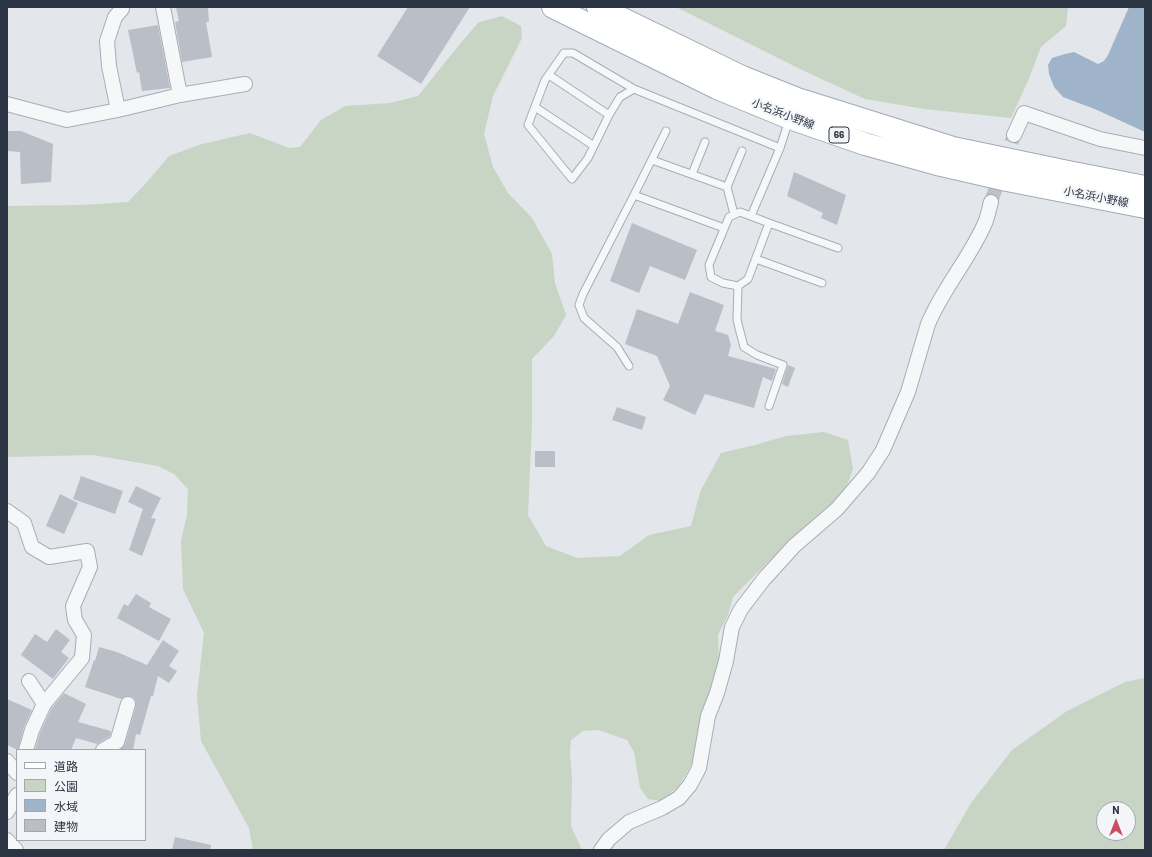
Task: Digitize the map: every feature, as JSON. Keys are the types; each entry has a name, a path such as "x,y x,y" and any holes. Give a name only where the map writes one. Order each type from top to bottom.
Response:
{"main road":[{"name":"小名浜小野線","path":"553,7 717,88 793,109 953,148 1145,187"},
{"name":"小名浜小野線","path":"598,7 742,76 793,109 865,144 937,164 1007,180 1145,207"}],"street":[{"path":"162,7 180,95"},
{"path":"118,110 109,66 107,41 116,17 122,9"},
{"path":"7,104 67,120 118,110 180,95 246,84"},
{"path":"1014,135 1024,114 1100,139 1145,148"},
{"path":"601,850 609,839 629,822 662,808 679,798 690,785 699,768 708,716 717,693 732,627 741,609 764,579 794,546 837,509 868,473 884,450 908,392 933,311 953,280 986,222 991,202"},
{"path":"7,510 24,523 32,547 49,557 87,551 90,567 73,606 75,620 84,635 82,658 44,704 32,730 26,749"},
{"path":"29,681 44,704"},
{"path":"105,749 117,742 128,704"},
{"path":"7,762 16,772"},
{"path":"7,812 16,797"},
{"path":"7,840 16,850"}],"lane":[{"path":"634,89 620,97 609,115 588,158 572,179 528,125 545,80 564,53 573,53 634,89 780,148"},
{"path":"549,75 609,115"},
{"path":"535,107 594,146"},
{"path":"751,216 780,148 793,109"},
{"path":"629,366 617,346 584,318 579,305 583,294 666,131"},
{"path":"692,174 705,142"},
{"path":"734,214 727,187 742,151"},
{"path":"652,160 727,187"},
{"path":"634,195 724,228"},
{"path":"769,223 748,279 738,286 723,283 711,276 709,265 724,228 729,217 740,212 838,248"},
{"path":"756,260 822,284"},
{"path":"738,286 737,320 744,346 757,354 783,365 769,406"}],"green space":[{"path":"676,7 1068,7 1066,26 1041,47 1028,81 1011,118 924,109 865,99 804,71"},
{"path":"502,16 521,26 522,38 493,96 484,134 493,167 508,193 532,218 552,254 555,283 566,315 554,336 532,359 532,424 528,515 546,546 577,558 620,556 649,535 691,526 700,492 721,453 786,436 824,432 848,440 853,469 844,494 767,563 733,597 728,615 718,635 719,662 707,699 695,758 679,786 661,801 648,799 640,788 634,752 627,740 599,730 583,731 571,740 570,752 572,780 571,826 582,850 253,850 249,828 201,741 197,695 204,633 183,589 181,541 187,515 188,489 174,474 158,466 93,455 7,457 7,206 83,205 128,202 169,156 202,144 250,133 289,148 300,147 321,120 345,106 390,103 418,96 479,22"},
{"path":"1145,678 1145,850 944,850 971,803 1012,750 1067,711 1125,682"}],"water":[{"path":"1129,7 1145,7 1145,132 1097,110 1063,97 1054,87 1049,74 1048,65 1052,58 1065,54 1074,52 1098,64 1104,61"}],"building":[{"path":"176,7 208,7 209,22 206,22 212,57 182,62 175,22 179,21"},
{"path":"408,7 470,7 421,84 377,56"},
{"path":"158,25 170,88 142,91 139,72 137,73 128,30"},
{"path":"7,131 21,131 53,144 51,182 21,184 20,152 7,151"},
{"path":"794,172 846,195 837,225 821,218 823,213 787,196"},
{"path":"632,223 697,250 685,280 650,266 639,293 610,281"},
{"path":"690,292 724,305 715,331 728,335 731,345 728,356 776,369 772,381 763,377 754,408 705,394 695,415 663,400 670,386 657,356 625,344 637,309 678,324"},
{"path":"788,365 795,368 788,387 782,384"},
{"path":"617,407 646,417 642,430 612,420"},
{"path":"535,451 555,451 555,467 535,467"},
{"path":"81,476 123,491 115,514 73,499"},
{"path":"136,486 161,498 151,518 156,519 142,556 129,550 143,509 128,502"},
{"path":"60,494 78,503 64,534 46,526"},
{"path":"136,594 151,603 149,607 171,619 159,641 117,618 124,604 128,606"},
{"path":"56,629 70,640 61,652 69,658 53,679 21,655 35,634 47,642"},
{"path":"163,640 179,651 169,666 177,671 169,683 158,676 140,735 136,734 133,749 121,749 125,744 136,706 134,698 126,696 121,699 85,687 99,647 117,652 147,665"},
{"path":"64,693 86,704 78,722 111,731 110,736 97,744 76,738 71,749 35,749 40,733 51,709"},
{"path":"7,699 32,710 24,727 18,749 7,745"},
{"path":"175,837 211,845 210,850 172,850"}],"tunnel":[{"path":"991,202 1014,135"}]}
